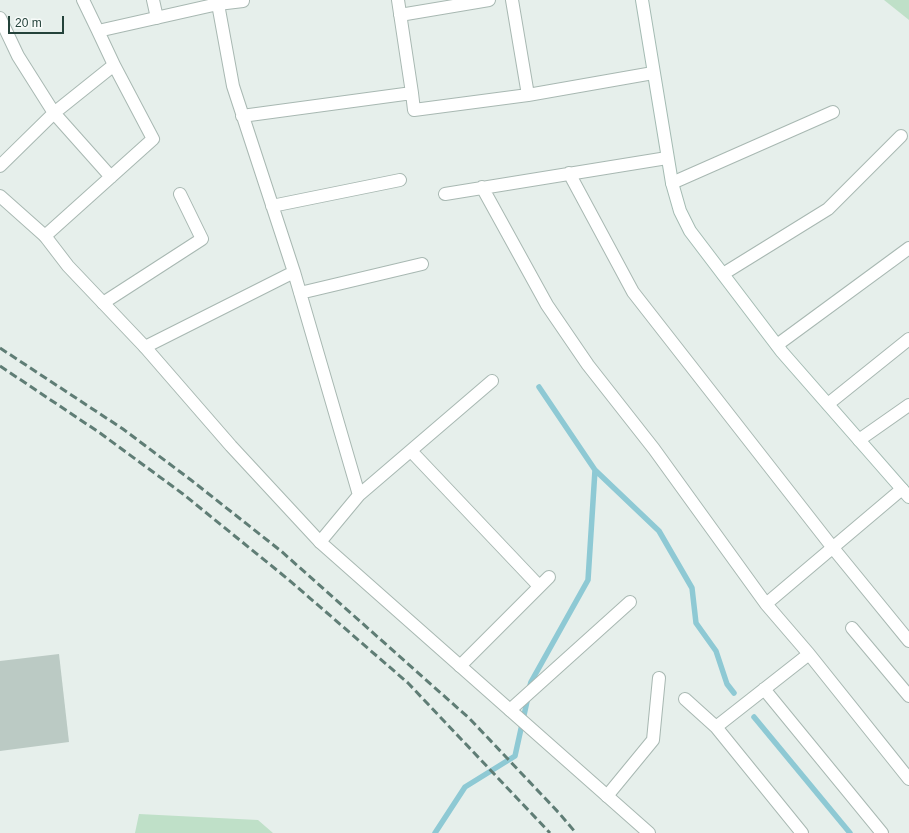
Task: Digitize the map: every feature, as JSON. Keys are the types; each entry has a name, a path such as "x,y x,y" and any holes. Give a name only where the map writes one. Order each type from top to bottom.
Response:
{"street":[{"path":"45,236 153,140 114,65 83,0"},
{"path":"153,0 157,18"},
{"path":"98,32 218,4 245,0"},
{"path":"398,0 414,110 528,95 653,73"},
{"path":"400,15 489,0"},
{"path":"512,0 528,95"},
{"path":"642,0 672,183 680,210 690,231 777,345 906,493 833,548 766,604"},
{"path":"218,4 233,86 294,272 360,495"},
{"path":"0,18 18,56 54,114 111,177"},
{"path":"0,166 54,114 114,65"},
{"path":"242,116 412,93"},
{"path":"672,183 833,112"},
{"path":"723,274 828,209 901,136"},
{"path":"445,194 667,158"},
{"path":"569,173 633,292 833,548 909,641"},
{"path":"272,206 400,180"},
{"path":"482,187 547,305 588,365 654,449 766,604 809,654 909,779"},
{"path":"103,303 202,239 180,194"},
{"path":"0,196 45,236 68,266 145,347 231,446 320,542 649,833"},
{"path":"777,345 909,248"},
{"path":"300,293 422,264"},
{"path":"145,347 294,272"},
{"path":"828,404 909,339"},
{"path":"320,542 360,495 492,381"},
{"path":"859,440 909,405"},
{"path":"411,451 539,586"},
{"path":"460,666 549,576"},
{"path":"510,710 630,602"},
{"path":"852,628 909,696"},
{"path":"716,727 809,654"},
{"path":"608,796 653,740 659,678"},
{"path":"764,689 882,833"},
{"path":"685,699 716,727 802,833"}],"green space":[{"path":"884,0 909,0 909,20"},
{"path":"139,814 258,820 273,833 135,833"}],"building":[{"path":"59,654 69,742 0,751 0,661"}],"waterway":[{"path":"539,387 595,470 659,531 692,588 696,623 716,651 727,684 734,693"},
{"path":"529,689 531,682 588,580 595,470"},
{"path":"435,833 465,787 515,756 528,697"},
{"path":"754,717 850,833"}],"railway":[{"path":"0,348 123,429 281,551 470,719 576,833"},
{"path":"0,366 100,433 183,494 289,580 408,683 550,833"}]}
